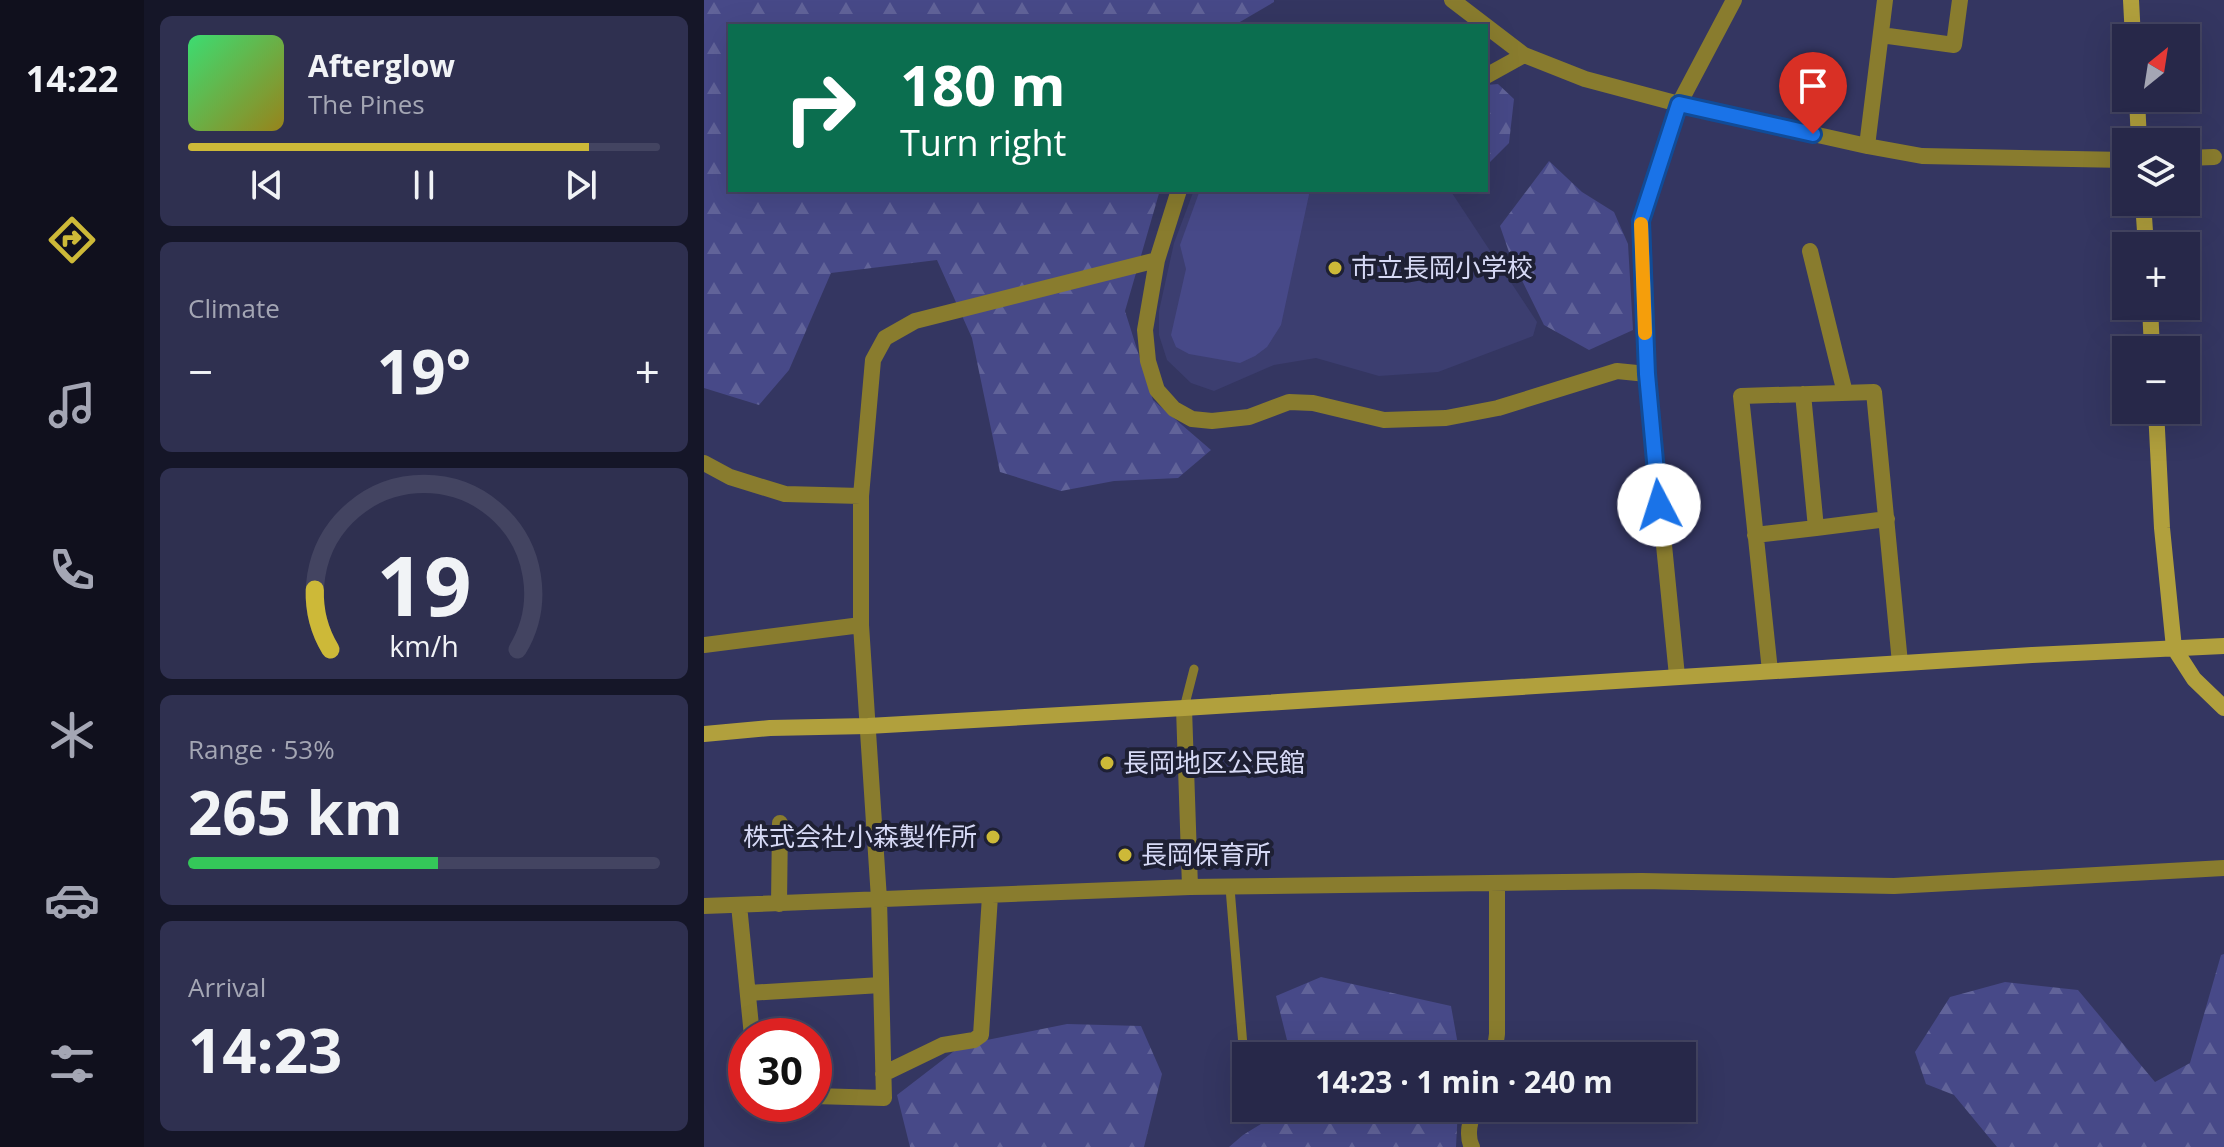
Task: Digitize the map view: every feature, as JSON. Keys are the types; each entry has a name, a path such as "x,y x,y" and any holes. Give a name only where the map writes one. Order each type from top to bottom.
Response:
{"street":[{"path":"1452,0 1483,24"},
{"path":"1677,676 1647,374 1641,221 1679,104 1734,0"},
{"path":"1867,146 1885,0"},
{"path":"1881,35 1954,45 1960,0"},
{"path":"2131,0 2132,24"},
{"path":"1488,28 1524,55 1585,79 1679,104 1867,146 1922,156 2112,160"},
{"path":"1488,75 1524,55"},
{"path":"2200,158 2214,157"},
{"path":"1178,192 1157,260 1145,330 1148,361 1157,390 1174,409 1192,419 1212,421 1249,417 1289,402 1313,403 1384,420 1446,418 1498,408 1617,371 1647,374"},
{"path":"1810,251 1845,393"},
{"path":"832,1097 884,1098 879,899 861,625 861,496 873,360 885,338 915,321 1157,260"},
{"path":"1770,671 1741,396 1874,392 1900,663"},
{"path":"1803,394 1816,528"},
{"path":"2157,424 2162,528 2174,648 2194,679 2224,708"},
{"path":"704,463 730,477 785,494 861,496"},
{"path":"1755,535 1887,519"},
{"path":"704,645 861,625"},
{"path":"704,734 2224,646"},
{"path":"1184,708 1190,887"},
{"path":"779,904 780,823"},
{"path":"704,906 1190,887 1642,881 1894,886 2224,868"},
{"path":"1496,1042 1497,884"},
{"path":"883,1074 943,1045 974,1040 981,1035 990,896"},
{"path":"739,905 750,1018"},
{"path":"748,993 881,985"},
{"path":"1470,1122 1469,1142 1472,1147"}],"lane":[{"path":"1184,708 1194,669"},
{"path":"1230,888 1243,1042"}],"shaded area":[{"name":"市立長岡小学校","path":"1193,192 1451,192 1537,322 1533,336 1438,372 1379,376 1316,358 1274,365 1214,391 1191,383 1167,360 1159,335 1159,311 1174,243"}],"green space":[{"path":"704,0 1274,0 1236,24 728,24 728,192 1159,192 1125,311 1153,400 1211,450 1178,478 1114,481 1061,491 1000,472 972,338 937,260 831,273 789,370 759,405 704,388"},
{"path":"1498,84 1514,99 1509,143 1488,164 1488,85"},
{"path":"1549,161 1582,192 1614,212 1628,244 1633,330 1589,350 1544,325 1511,258 1500,226"},
{"path":"1199,192 1310,192 1281,325 1267,347 1240,363 1189,354 1176,347 1171,335 1186,269 1180,245"},
{"path":"2224,954 2224,1147 1997,1147 1954,1095 1926,1084 1915,1052 1950,997 2005,982 2078,990 2155,1082 2190,1063 2221,955"},
{"path":"1321,977 1451,1006 1457,1042 1288,1042 1276,996"},
{"path":"1067,1024 1141,1026 1162,1074 1144,1147 910,1147 897,1095 962,1045"},
{"path":"1264,1122 1457,1122 1456,1147 1229,1147"}],"slow traffic":[{"path":"1641,224 1645,333"}],"place":[{"name":"市立長岡小学校","path":"1335,268"},
{"name":"長岡地区公民館","path":"1107,763"},
{"name":"株式会社小森製作所","path":"993,837"},
{"name":"長岡保育所","path":"1125,855"}],"route":[{"path":"1659,505 1647,374 1641,221 1679,104 1813,134"}]}
